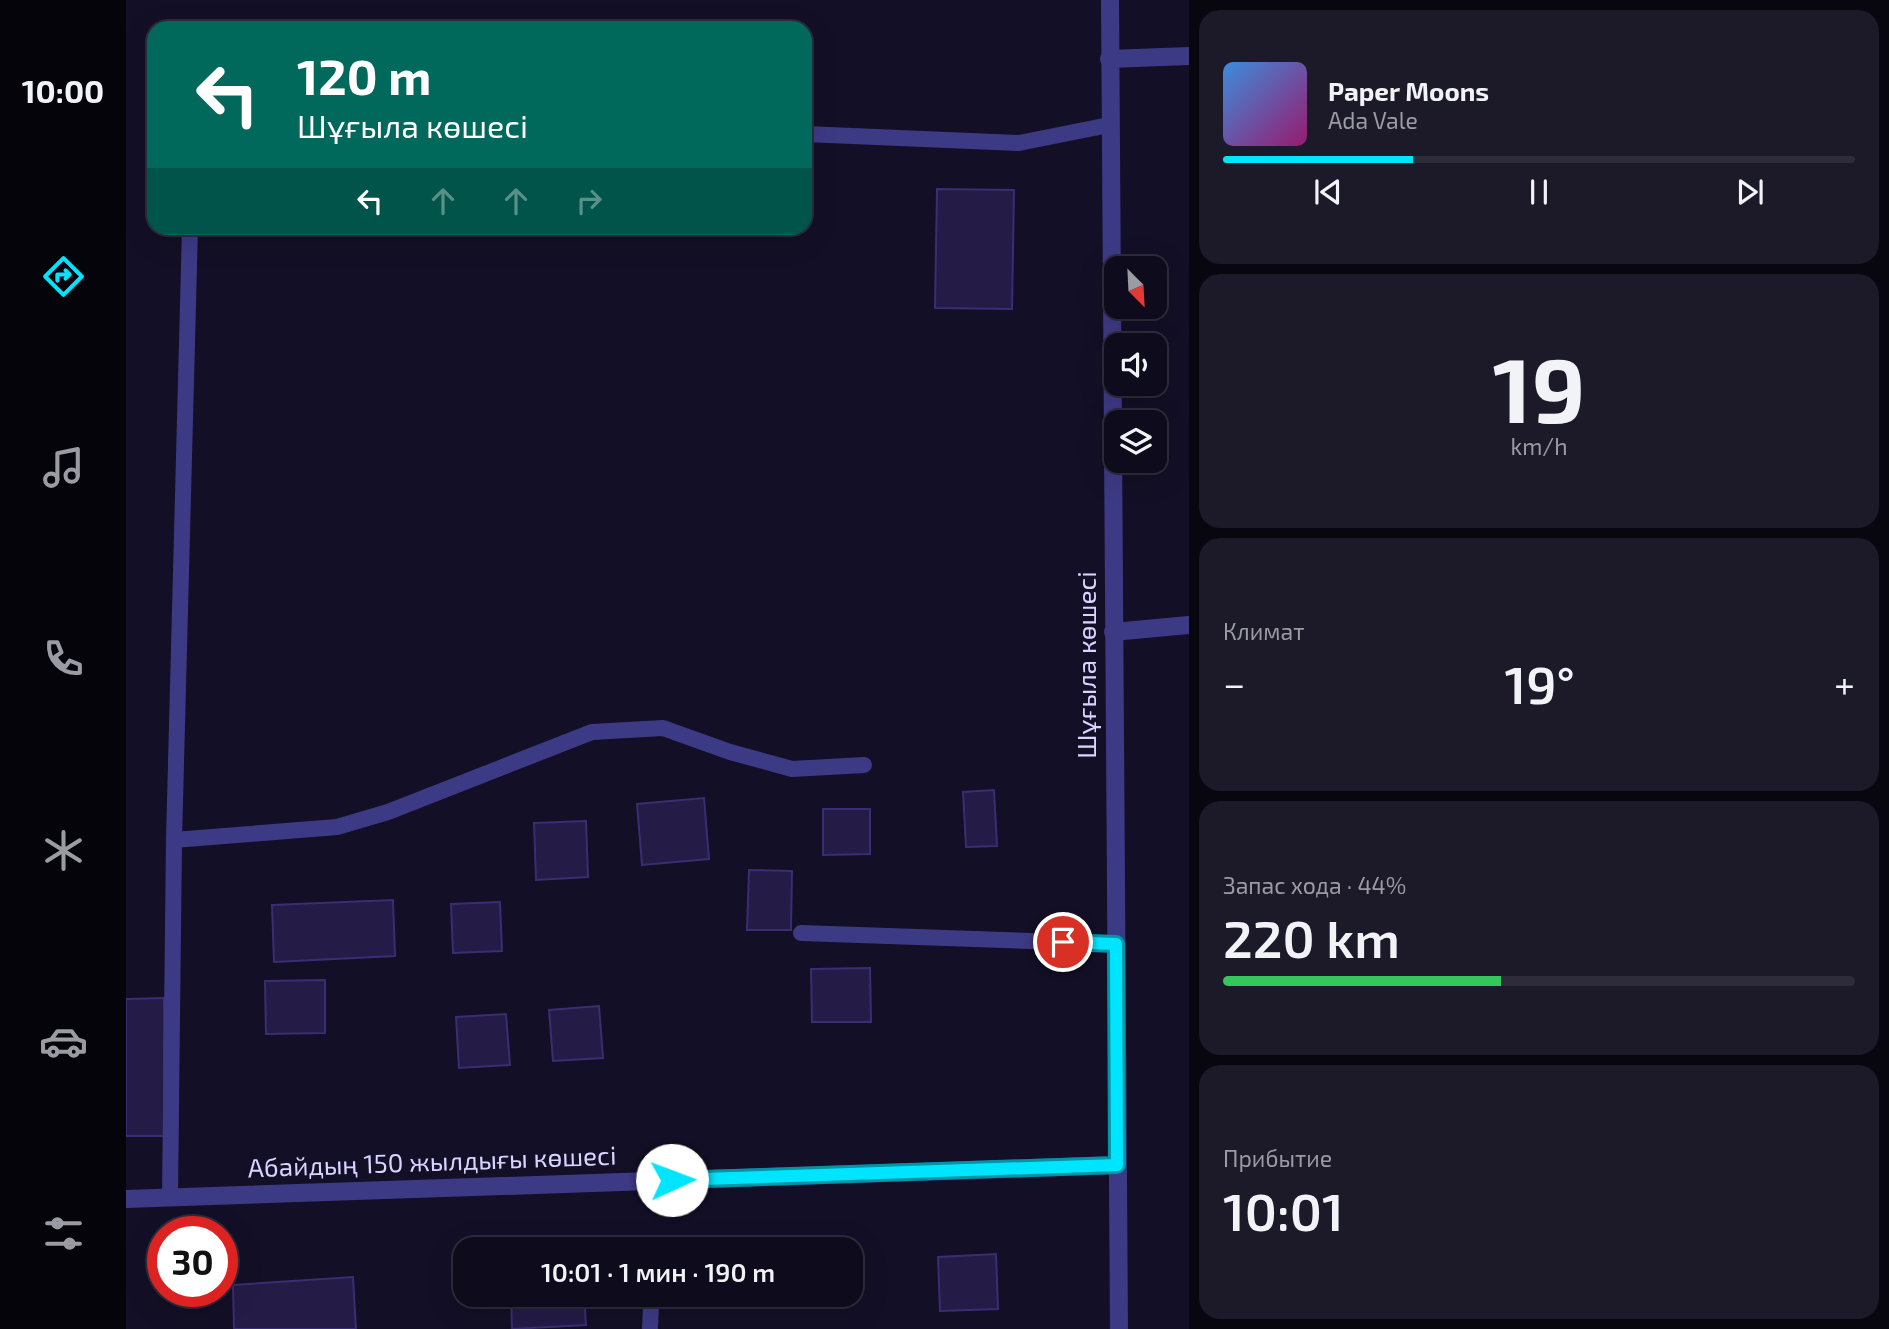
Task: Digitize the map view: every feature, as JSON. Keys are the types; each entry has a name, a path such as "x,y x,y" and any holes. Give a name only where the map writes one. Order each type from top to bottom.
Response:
{"street":[{"name":"Шұғыла көшесі","path":"1110,0 1119,1329"},
{"path":"1109,59 1189,56"},
{"path":"1113,632 1189,625"},
{"name":"Абайдың 150 жылдығы көшесі","path":"126,1199 1117,1165"}],"lane":[{"path":"812,134 1018,144 1109,125"},
{"path":"170,1197 174,840 190,235"},
{"path":"174,840 337,827 388,812 592,732 663,728 730,752 792,769 864,765"},
{"path":"802,933 1116,944"},
{"path":"650,1329 651,1307"}],"building":[{"path":"937,189 1014,190 1012,309 935,308"},
{"path":"994,790 997,846 966,847 963,792"},
{"path":"704,798 709,859 642,865 637,804"},
{"path":"823,809 870,809 870,854 823,855"},
{"path":"586,821 588,877 536,880 534,823"},
{"path":"749,870 792,871 791,930 747,930"},
{"path":"393,900 395,956 274,962 272,905"},
{"path":"500,902 502,951 453,953 451,904"},
{"path":"870,968 871,1022 812,1022 811,969"},
{"path":"325,980 325,1033 266,1034 265,981"},
{"path":"164,998 164,1136 126,1136 126,999"},
{"path":"599,1006 603,1058 553,1061 549,1010"},
{"path":"506,1014 510,1065 459,1068 456,1017"},
{"path":"996,1254 998,1309 940,1311 938,1257"},
{"path":"353,1277 356,1329 234,1329 234,1307 238,1307 238,1285"},
{"path":"511,1307 585,1307 586,1325 512,1329"}],"route":[{"path":"672,1180 1117,1165 1116,944 1063,942"}]}
